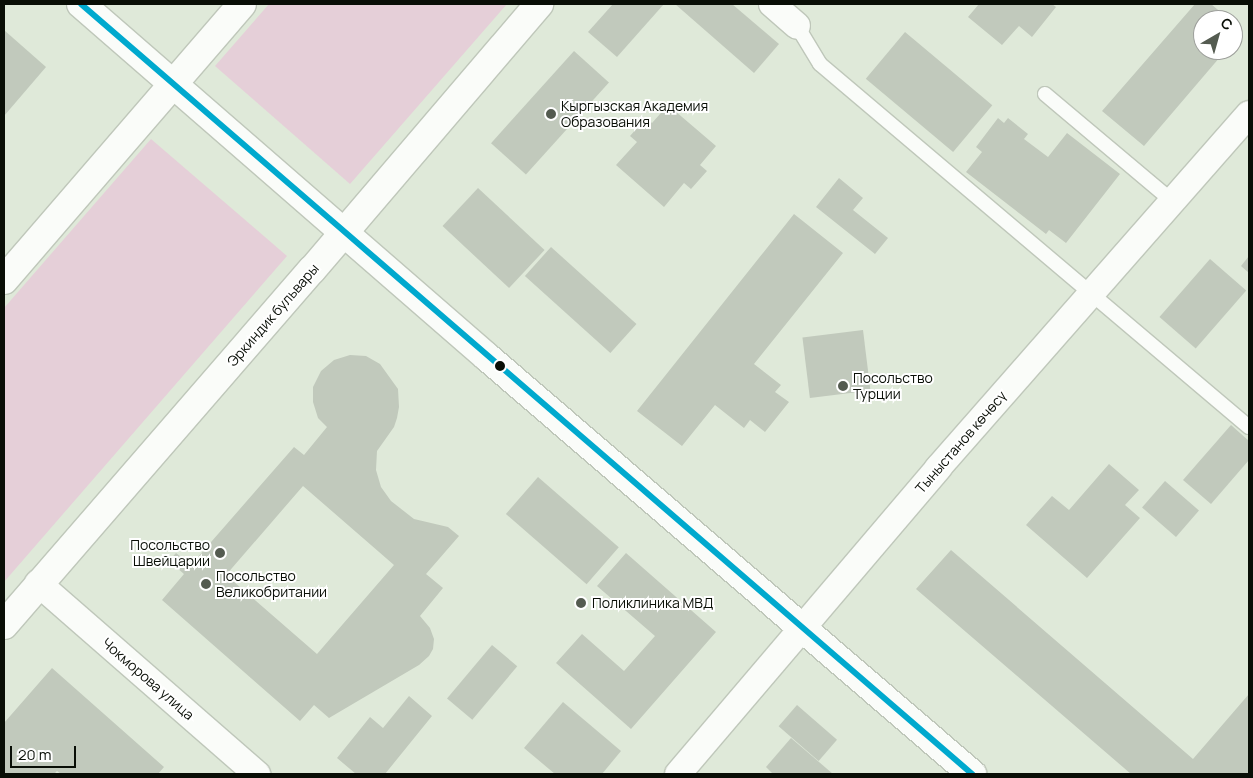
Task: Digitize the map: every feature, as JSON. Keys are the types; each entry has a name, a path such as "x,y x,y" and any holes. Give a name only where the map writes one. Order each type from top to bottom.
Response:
{"street":[{"path":"81,4 972,774"},
{"path":"4,280 242,4"},
{"name":"Эркиндик бульвары","path":"4,625 344,233 539,4"},
{"path":"772,4 797,26"},
{"name":"Тыныстанов көчөсү","path":"678,774 1090,294 1249,114"},
{"name":"Чокморова улица","path":"38,584 258,774"}],"lane":[{"path":"797,26 820,64 1249,427"},
{"path":"1045,94 1172,201"}],"shaded area":[{"path":"269,4 507,4 350,184 215,66"},
{"path":"151,139 287,256 4,582 4,308"}],"building":[{"path":"613,4 664,4 617,57 588,32"},
{"path":"675,4 732,4 779,44 754,73"},
{"path":"979,4 1052,4 1056,7 1032,37 1019,26 1002,45 968,17"},
{"path":"1195,4 1211,4 1218,10 1193,10 1193,60 1217,60 1144,146 1102,111"},
{"path":"4,30 46,67 4,116"},
{"path":"905,32 992,105 953,152 866,79"},
{"name":"Кыргызская Академия Образования","path":"574,51 609,82 526,175 491,143"},
{"path":"668,105 716,146 700,165 707,171 691,189 684,183 664,207 616,165 637,142 630,136 646,118 652,123"},
{"path":"998,118 1004,123 1008,118 1028,134 1024,139 1048,157 1067,133 1120,174 1066,243 1049,230 1046,234 966,172 982,152 976,147"},
{"path":"839,178 863,198 853,210 888,238 875,254 816,207"},
{"path":"478,188 545,250 509,288 443,226"},
{"path":"794,214 843,253 754,364 781,385 775,392 789,402 765,432 750,420 744,428 715,405 682,446 637,411"},
{"path":"551,247 636,324 610,353 525,276"},
{"path":"1249,256 1249,273 1241,266"},
{"path":"1210,259 1246,290 1196,349 1159,317"},
{"path":"863,330 870,391 810,398 802,337"},
{"path":"350,355 366,356 380,364 398,389 399,407 394,427 377,451 376,470 381,487 391,501 414,519 448,527 459,536 426,574 443,588 420,616 430,628 434,639 433,649 429,656 419,665 329,718 314,705 300,721 162,600 184,574 169,561 176,553 191,565 294,447 304,455 327,427 318,418 313,402 313,387 321,371 334,360","holes":["303,486 394,565 317,654 226,575"]},
{"path":"1231,425 1249,441 1249,460 1211,504 1183,480"},
{"path":"1109,464 1139,490 1125,505 1140,518 1087,578 1026,525 1052,496 1069,510"},
{"path":"538,477 619,547 587,584 506,514"},
{"path":"1165,481 1199,511 1176,537 1142,507"},
{"path":"951,550 1193,759 1249,694 1249,774 1131,774 916,589"},
{"path":"626,553 716,632 631,729 556,663 582,634 624,671 655,636 597,586"},
{"path":"492,645 517,666 472,720 447,699"},
{"path":"52,668 164,767 158,774 61,774 57,771 54,774 4,774 4,723"},
{"path":"409,696 432,716 385,774 356,774 337,758 370,717 383,728"},
{"path":"563,702 621,751 602,774 555,774 524,748"},
{"path":"797,705 837,740 819,761 779,726"},
{"path":"791,738 833,774 773,774 766,767"}],"transit line":[{"path":"81,4 972,774"}],"place":[{"name":"Кыргызская Академия Образования","path":"551,114"},
{"name":"Посольство Турции","path":"843,386"},
{"name":"Посольство Швейцарии","path":"220,553"},
{"name":"Посольство Великобритании","path":"206,584"},
{"name":"Поликлиника МВД","path":"581,603"}]}
